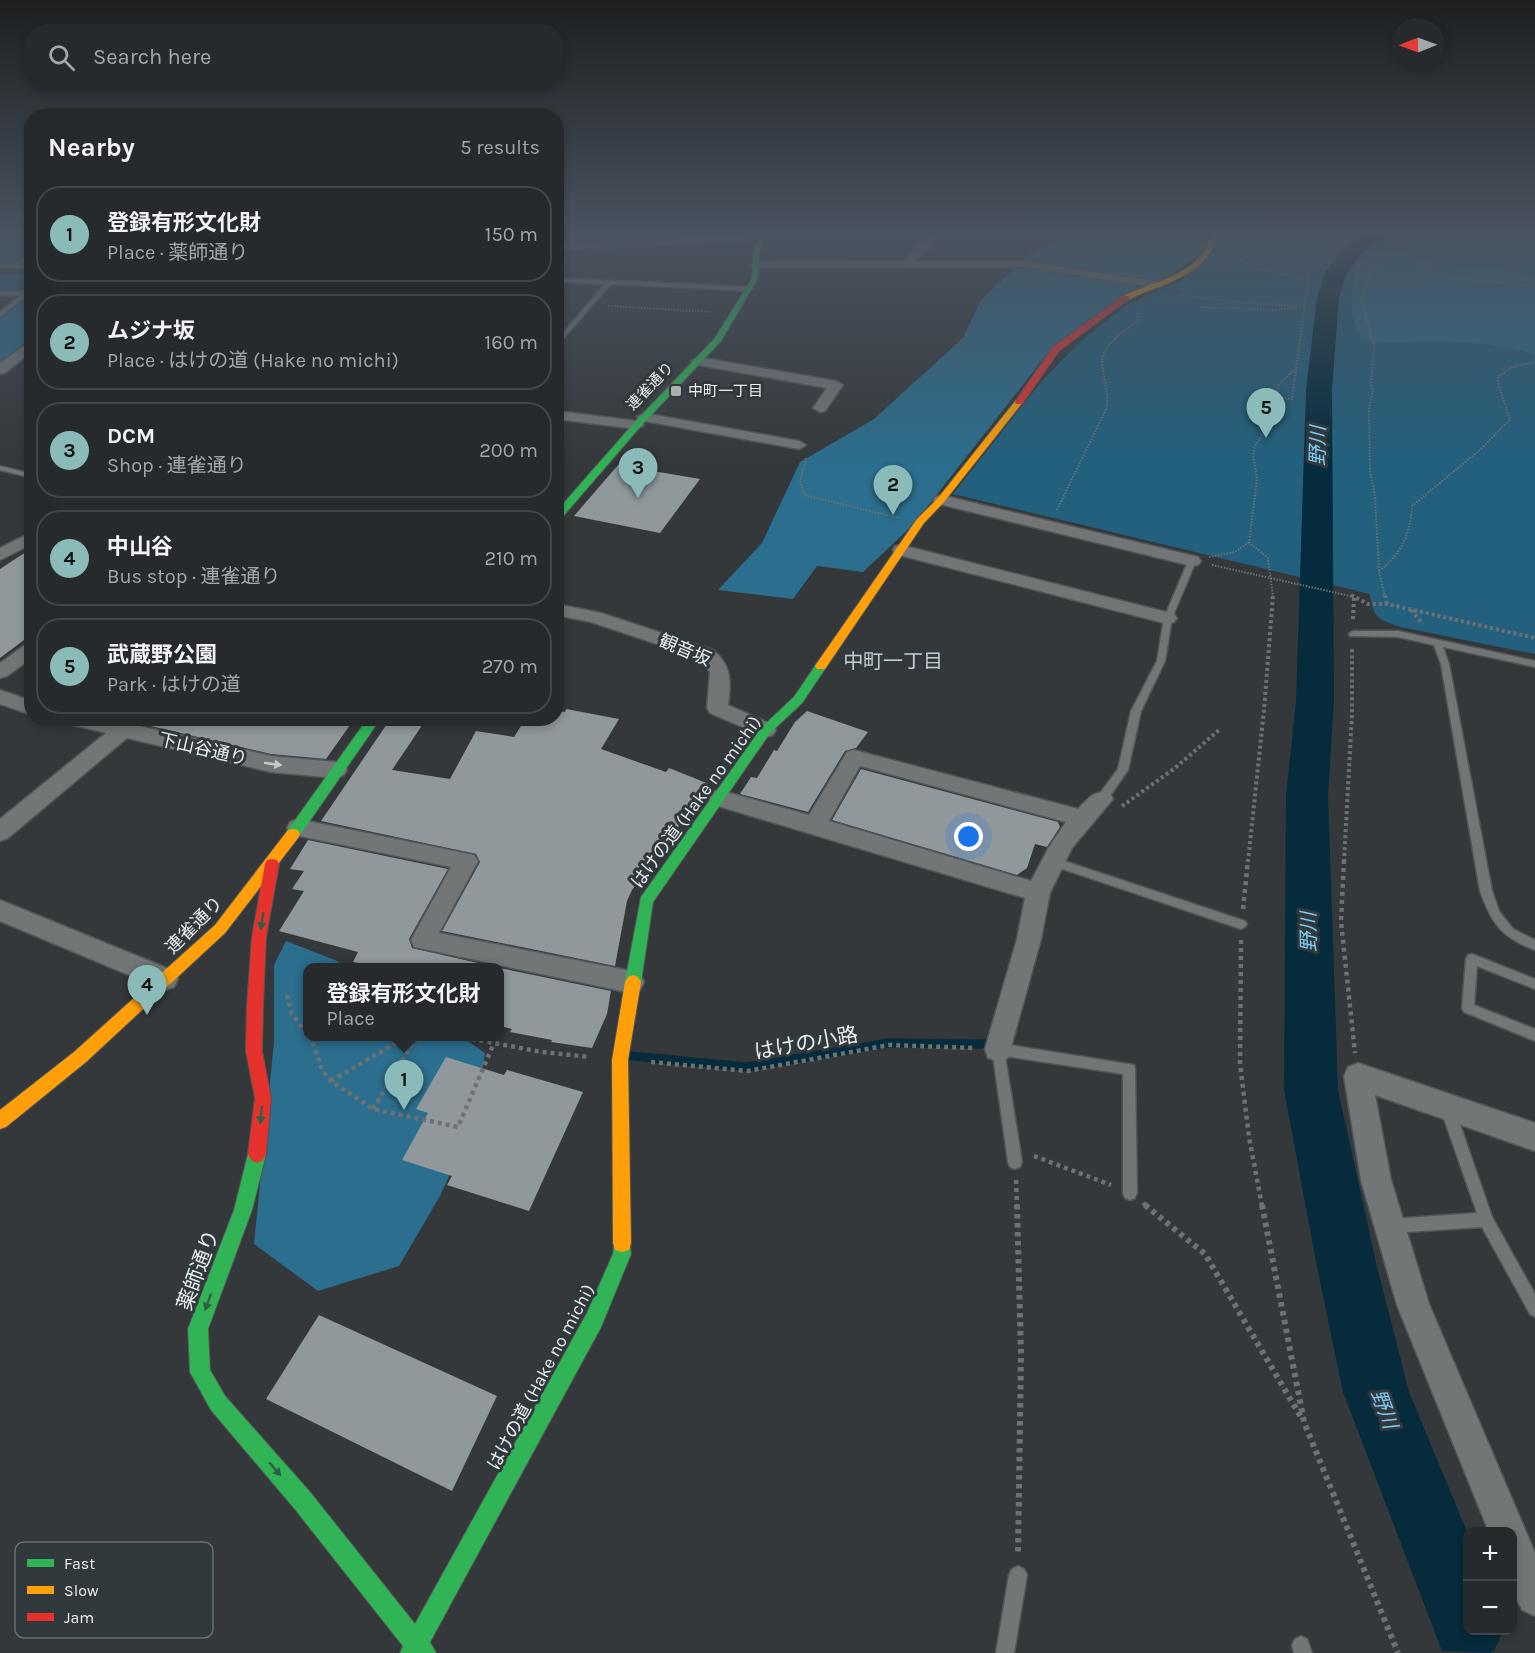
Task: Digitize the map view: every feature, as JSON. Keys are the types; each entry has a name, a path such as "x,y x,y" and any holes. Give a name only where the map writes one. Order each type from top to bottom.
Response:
{"street":[{"name":"はけの道 (Hake no michi)","path":"418,1650 594,1320 622,1254 620,1060 646,901 766,730 798,700 920,521 941,500 1034,382 1048,357 1105,312"},
{"name":"連雀通り","path":"564,510 640,421 718,339 736,313"},
{"path":"0,370 24,350"},
{"path":"698,361 836,385 820,408"},
{"path":"564,416 640,421 799,445"},
{"path":"941,500 1191,561"},
{"path":"0,555 24,542"},
{"path":"901,550 1168,618"},
{"name":"観音坂","path":"564,611 605,621 706,654 718,663 722,679 717,708 766,730"},
{"path":"0,672 24,655"},
{"path":"0,697 24,705"},
{"name":"下山谷通り","path":"103,726 271,764 336,770"},
{"name":"連雀通り","path":"0,1121 80,1057 220,929 272,864 369,726"},
{"path":"0,832 122,731"},
{"path":"815,825 854,757 1081,818"},
{"path":"719,798 1038,893"},
{"path":"998,1049 1029,939 1038,893 1059,847 1081,818 1102,800"},
{"path":"298,828 466,861 423,940 631,982"},
{"name":"薬師通り","path":"272,864 259,937 255,1006 254,1051 263,1098 256,1161 243,1209 198,1329 200,1372 218,1403 302,1500 418,1650"},
{"path":"0,910 165,978"},
{"path":"1506,1527 1413,1305 1376,1180 1358,1076 1535,1137"},
{"path":"1517,1555 1535,1596"}],"lane":[{"path":"564,336 585,312"},
{"path":"0,468 24,474"},
{"path":"1102,800 1123,770 1136,711 1161,661 1168,618 1191,561"},
{"path":"1353,633 1398,634 1535,664"},
{"path":"1438,644 1445,664 1486,891 1494,913 1509,932 1535,945"},
{"path":"1052,861 1241,924"},
{"path":"1535,984 1472,959 1468,1008 1535,1035"},
{"path":"1015,1155 998,1049 1129,1069 1130,1193"},
{"path":"1447,1107 1486,1220 1535,1309"},
{"path":"1389,1226 1486,1220"},
{"path":"1005,1653 1018,1575"}],"path":[{"path":"718,312 736,313"},
{"path":"1044,525 1052,520 1106,409 1108,397 1102,361 1104,355 1109,346 1138,320 1138,312"},
{"path":"1273,396 1292,399 1304,312"},
{"path":"1365,312 1374,346 1368,435 1379,571 1387,604"},
{"path":"1379,571 1395,560 1406,540 1411,529 1412,506 1481,449 1510,419 1510,410 1497,382 1498,377 1512,367 1535,362"},
{"path":"1191,561 1235,552 1249,542 1257,479 1253,455 1255,446 1270,423 1270,407 1279,384 1296,368"},
{"path":"800,479 800,488 804,495 920,521"},
{"path":"1249,542 1268,558 1273,592 1264,710 1241,924 1239,1064 1250,1137 1304,1422"},
{"path":"1191,561 1354,596 1368,603 1387,604 1535,638"},
{"path":"1354,596 1352,714 1341,922 1358,1076"},
{"path":"1081,818 1122,807 1175,768 1220,730"},
{"path":"310,1041 322,1070 331,1081 373,1109 458,1127 494,1043"},
{"path":"331,1081 396,1043 414,1041"},
{"path":"373,1109 414,1041"},
{"name":"はけの小路","path":"483,1041 542,1052 748,1071 889,1045 998,1049"},
{"path":"1018,1575 1021,1354 1015,1155 1130,1193 1204,1254 1304,1422 1398,1653"}],"shaded area":[{"path":"0,312 24,312 24,343 0,363"},
{"path":"7,312 24,312 24,343 0,363 0,318"},
{"path":"975,312 1112,312 1047,354 913,525 863,572 817,566 793,599 718,590 762,543 800,462 874,419 963,338"},
{"path":"1118,312 1535,312 1535,654 1400,627 1386,622 1375,613 1370,594 953,494 1041,382 1081,341"},
{"path":"1352,312 1535,312 1535,355 1488,344 1360,340"},
{"path":"286,941 339,963 303,963 303,1041 468,1041 485,1053 475,1118 440,1196 399,1266 318,1291 254,1244 274,1042 274,965"}],"building":[{"path":"618,465 700,479 660,533 574,516"},
{"path":"24,553 24,640 0,658 0,569"},
{"path":"566,709 619,719 601,749 666,772 669,768 709,784 632,890 627,901 615,966 442,931 480,862 476,854 321,821 386,726 422,726 392,770 450,779 476,731 514,737 521,726 564,726"},
{"path":"807,711 868,732 856,748 845,751 808,812 740,794 751,777 757,778 774,750 777,751 795,722"},
{"path":"150,726 349,726 326,759 271,754"},
{"path":"861,769 1058,822 1060,827 1047,847 1035,844 1027,868 1017,875 832,820"},
{"path":"308,840 448,869 409,939 412,948 478,963 359,963 353,962 358,952 279,931 304,891 292,889 304,871 290,869"},
{"path":"504,969 611,991 607,1014 592,1048 551,1042 552,1040 510,1032 512,1029 504,1027"},
{"path":"446,1057 504,1075 507,1070 583,1092 529,1211 447,1185 452,1176 402,1160 428,1113 416,1109"},
{"path":"319,1315 497,1396 452,1491 266,1399"}],"waterway":[{"name":"野川","path":"1327,312 1319,390 1315,701 1307,795 1311,1090 1347,1267 1376,1392 1463,1612"},
{"path":"632,1056 747,1067 888,1043 986,1044"}],"traffic: fast":[{"path":"564,510 637,425 718,339 734,312"},
{"path":"633,982 646,901 766,730 798,700 821,666"},
{"path":"293,834 369,726"},
{"path":"257,1154 243,1210 198,1329 200,1372 218,1403 302,1500 424,1653"},
{"path":"412,1653 594,1320 622,1254 622,1243"}],"traffic: slow":[{"path":"821,666 920,521 941,500 1019,402"},
{"path":"0,1121 80,1057 220,929 293,834"},
{"path":"622,1243 620,1060 633,982"}],"traffic: jam":[{"path":"1019,402 1056,349 1106,312"},
{"path":"257,1154 263,1098 254,1051 255,1006 259,937 272,864"}],"place":[{"name":"中町一丁目","path":"676,391"},
{"name":"武蔵野公園","path":"1266,438"},
{"name":"DCM","path":"638,498"},
{"name":"ムジナ坂","path":"893,515"},
{"name":"中山谷","path":"147,1015"},
{"name":"登録有形文化財","path":"404,1110"}],"district":[{"name":"中町一丁目","path":"893,661"}]}
